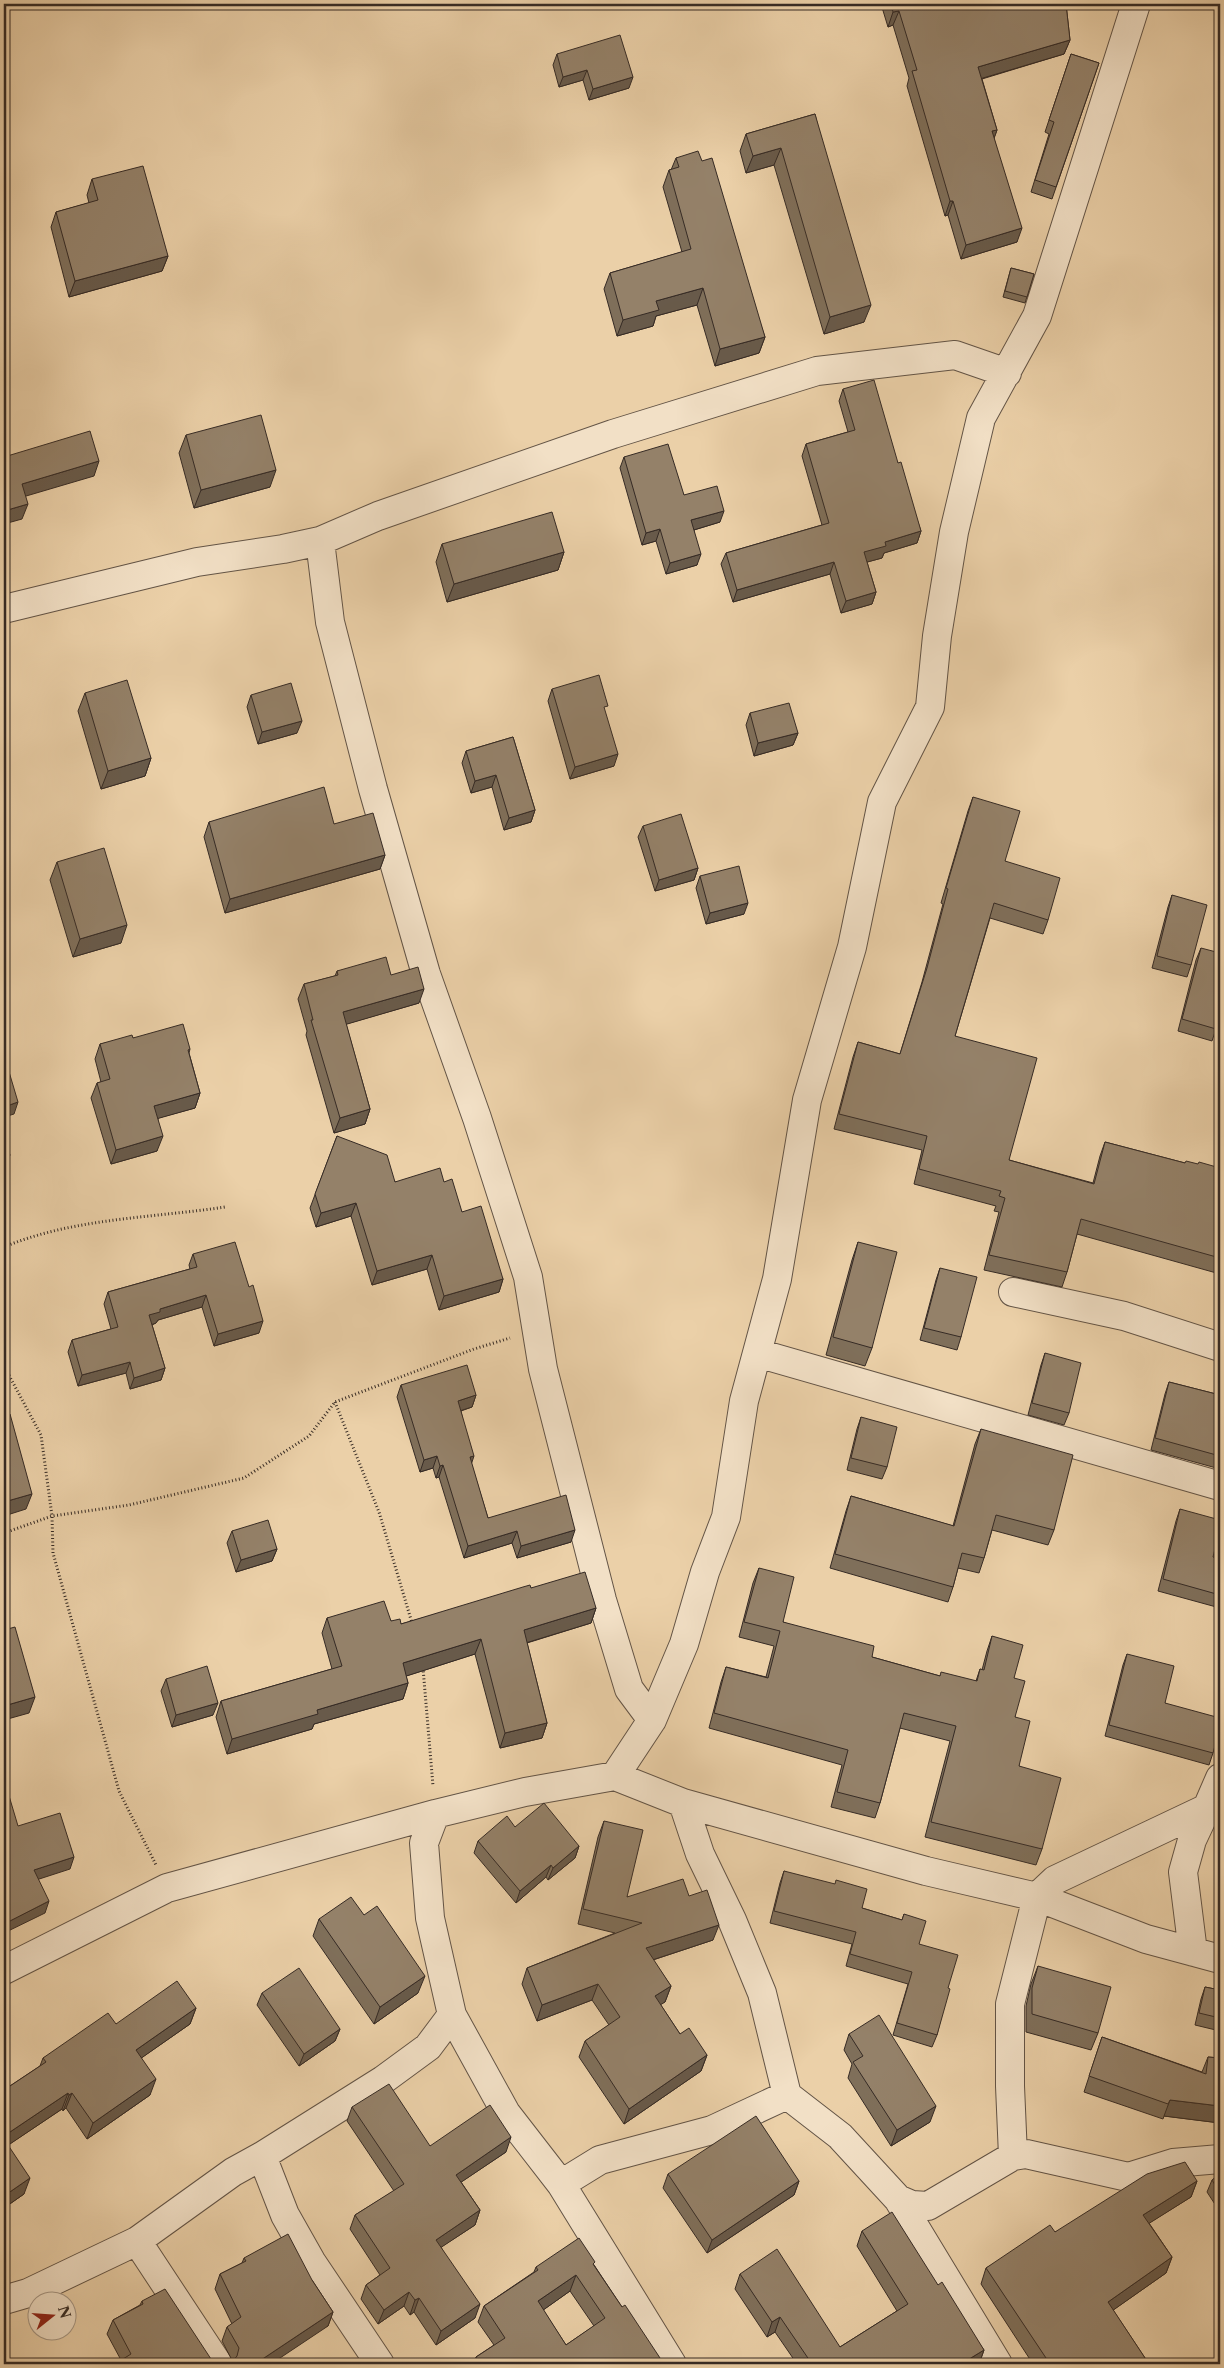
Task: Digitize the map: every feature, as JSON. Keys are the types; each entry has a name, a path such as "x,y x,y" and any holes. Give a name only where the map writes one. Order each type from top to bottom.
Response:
{"street":[{"path":"615,1776 652,1720 684,1644 705,1572 726,1517 744,1401 777,1279 807,1100 852,947 882,802 930,707 937,636 954,532 981,418 1008,373 1037,316 1136,4"},
{"path":"4,609 196,562 284,549 320,541 378,516 613,434 817,370 955,355 1008,373"},
{"path":"320,541 330,622 373,788 426,974 477,1118 528,1277 543,1368 602,1600 629,1688 652,1720"},
{"path":"1013,1292 1124,1316 1220,1348"},
{"path":"757,1353 1220,1486"},
{"path":"4,1970 167,1888 435,1814 525,1792 615,1776 683,1803 926,1871 1037,1897 1146,1939 1220,1959"},
{"path":"1194,1952 1183,1872 1192,1840 1220,1778"},
{"path":"683,1803 700,1854 732,1920 762,1993 787,2095 840,2136 898,2199 998,2364"},
{"path":"1013,2156 1010,2086 1010,2004 1037,1897 1055,1880 1207,1808"},
{"path":"435,1814 424,1843 425,1862 430,1918 452,2015 506,2112 561,2184 672,2364"},
{"path":"4,2300 28,2293 136,2241 233,2172 262,2156 383,2080 428,2047 452,2015"},
{"path":"561,2184 600,2160 712,2130 787,2095"},
{"path":"898,2199 912,2205 928,2206 1013,2156 1026,2154 1128,2177 1173,2163 1220,2159"},
{"path":"262,2156 285,2215 311,2261 380,2364"},
{"path":"136,2241 218,2364"}],"path":[{"path":"4,1247 33,1235 82,1225 225,1207"},
{"path":"4,1533 52,1516 129,1505 244,1478 309,1436 335,1402 474,1349 537,1330"},
{"path":"4,1366 42,1435 52,1516 53,1553 119,1791 167,1888"},
{"path":"335,1402 379,1512 413,1626"},
{"path":"422,1664 435,1814"}],"building":[{"path":"891,4 1066,4 1070,40 978,67 997,130 992,131 1022,228 966,245 953,201 950,201 912,71 917,70 899,11 893,12"},
{"path":"620,35 633,77 593,89 587,70 563,77 557,54"},
{"path":"1071,54 1099,63 1056,187 1035,180 1054,122 1049,120"},
{"path":"815,114 871,305 830,317 781,148 753,156 746,134"},
{"path":"698,151 702,161 712,158 765,337 720,349 703,288 656,301 659,310 623,320 610,273 691,249 669,170 679,167 676,158"},
{"path":"143,166 168,256 75,281 56,212 98,200 92,179"},
{"path":"1011,268 1034,274 1027,297 1005,291"},
{"path":"874,380 898,463 901,462 921,531 885,542 886,546 864,552 876,592 846,601 834,562 737,590 726,553 829,523 806,444 855,430 843,389"},
{"path":"261,415 276,470 201,490 186,435"},
{"path":"90,431 99,461 22,484 28,504 4,511 4,457"},
{"path":"668,444 684,495 717,486 724,511 691,520 701,554 670,563 660,529 646,533 624,457"},
{"path":"552,512 564,552 454,584 442,544"},
{"path":"599,675 608,706 604,707 618,754 575,767 552,689"},
{"path":"127,680 151,758 108,771 85,693"},
{"path":"291,683 302,721 262,732 251,695"},
{"path":"789,703 798,733 758,743 750,713"},
{"path":"513,737 535,810 509,818 496,775 475,781 466,751"},
{"path":"324,787 334,824 373,813 385,855 230,899 209,822"},
{"path":"973,797 1020,811 1005,861 1060,878 1048,920 994,903 955,1036 1037,1058 1009,1160 1094,1184 1105,1142 1185,1163 1186,1161 1198,1164 1199,1162 1220,1168 1220,1258 1081,1219 1067,1272 989,1255 1005,1198 999,1196 1001,1191 919,1169 927,1136 839,1114 858,1042 900,1054 927,968 948,889 946,888"},
{"path":"681,814 698,868 659,880 643,826"},
{"path":"104,848 127,925 80,939 57,862"},
{"path":"739,866 748,903 710,913 700,876"},
{"path":"1172,895 1207,905 1191,965 1157,956"},
{"path":"1201,948 1220,953 1220,1012 1216,1029 1182,1019"},
{"path":"386,957 391,975 418,967 424,989 343,1012 370,1109 340,1118 311,1020 313,1020 304,984 338,975 337,971"},
{"path":"183,1024 200,1093 154,1106 163,1136 116,1150 97,1083 110,1079 100,1044 132,1035 133,1038"},
{"path":"7,1065 18,1102 4,1107 4,1066"},
{"path":"4,1136 10,1155 4,1157"},
{"path":"337,1136 387,1155 395,1182 440,1168 444,1182 452,1179 462,1212 481,1206 503,1279 444,1296 432,1255 377,1271 356,1203 321,1213 315,1194"},
{"path":"235,1242 249,1287 253,1285 263,1321 218,1334 206,1295 160,1309 160,1312 149,1315 165,1368 134,1378 130,1362 82,1375 72,1340 118,1327 108,1292 197,1267 193,1254"},
{"path":"858,1242 897,1252 872,1348 833,1337"},
{"path":"940,1268 977,1277 961,1337 924,1328"},
{"path":"1045,1353 1081,1363 1069,1413 1032,1403"},
{"path":"467,1365 476,1395 458,1401 474,1456 470,1457 488,1518 566,1495 575,1530 521,1546 517,1531 468,1546 443,1465 440,1466 437,1456 424,1460 401,1385"},
{"path":"1169,1382 1220,1395 1220,1456 1155,1438"},
{"path":"10,1414 32,1494 4,1502 4,1416"},
{"path":"861,1417 897,1427 887,1467 851,1458"},
{"path":"981,1429 1073,1455 1054,1530 996,1515 984,1558 962,1553 953,1587 835,1554 851,1496 954,1526"},
{"path":"1180,1509 1220,1520 1220,1529 1213,1557 1220,1559 1220,1595 1163,1579"},
{"path":"268,1520 277,1549 241,1560 232,1531"},
{"path":"759,1568 794,1577 783,1622 874,1646 872,1657 940,1676 941,1672 977,1681 980,1669 984,1670 992,1636 1023,1645 1014,1678 1025,1681 1015,1717 1030,1721 1019,1766 1061,1778 1042,1849 931,1822 956,1726 904,1713 880,1803 837,1792 848,1750 714,1713 726,1667 768,1678 780,1631 744,1622"},
{"path":"585,1572 596,1608 524,1630 547,1723 505,1733 481,1639 403,1663 408,1683 317,1710 318,1714 232,1739 221,1701 342,1666 327,1618 384,1601 391,1621 400,1619 401,1624 530,1585 531,1588"},
{"path":"15,1627 35,1697 4,1706 4,1630"},
{"path":"1127,1654 1174,1666 1165,1703 1220,1718 1220,1727 1213,1753 1109,1725"},
{"path":"207,1666 218,1703 176,1715 166,1679"},
{"path":"4,1779 18,1826 60,1813 74,1857 34,1870 49,1901 4,1924"},
{"path":"544,1803 579,1846 553,1868 551,1865 520,1891 478,1841 507,1816 515,1827"},
{"path":"604,1821 643,1830 627,1897 683,1879 689,1896 707,1890 719,1925 646,1948 671,1986 655,1996 680,2034 689,2028 707,2055 629,2109 585,2041 620,2017 598,1984 542,2005 527,1968 642,1923 583,1909"},
{"path":"784,1871 835,1884 836,1880 867,1889 862,1908 902,1920 904,1914 926,1921 919,1944 958,1955 937,2035 897,2023 912,1972 850,1954 856,1932 774,1911"},
{"path":"351,1897 364,1915 377,1906 425,1976 380,2007 319,1919"},
{"path":"1038,1966 1111,1987 1098,2033 1032,2014 1032,1988"},
{"path":"299,1968 340,2029 304,2054 262,1993"},
{"path":"177,1981 196,2008 136,2050 156,2079 93,2123 72,2093 69,2095 68,2093 4,2136 4,2077 10,2086 46,2062 43,2058 108,2013 116,2024"},
{"path":"1205,1987 1220,1990 1220,2018 1199,2013"},
{"path":"879,2015 936,2106 897,2130 853,2062 863,2056 849,2034"},
{"path":"1102,2037 1206,2074 1208,2057 1220,2058 1220,2106 1170,2100 1168,2104 1089,2076"},
{"path":"389,2084 430,2146 490,2105 511,2137 456,2175 480,2210 436,2240 480,2304 441,2331 419,2298 415,2300 409,2292 384,2310 366,2285 390,2268 355,2215 404,2184 352,2107"},
{"path":"756,2116 799,2181 712,2240 668,2174"},
{"path":"4,2139 30,2178 4,2196"},
{"path":"1185,2162 1197,2181 1143,2215 1172,2257 1108,2302 1149,2364 1050,2364 986,2268 1050,2225 1055,2232 1147,2174"},
{"path":"1220,2174 1220,2193 1212,2180"},
{"path":"892,2212 938,2285 942,2282 984,2350 961,2364 812,2364 780,2317 772,2322 740,2274 777,2249 840,2347 908,2304 862,2231"},
{"path":"288,2234 312,2280 333,2312 255,2364 226,2364 232,2362 237,2356 239,2348 227,2327 241,2317 220,2274 246,2261 244,2258"},
{"path":"579,2238 595,2262 593,2264 622,2307 625,2305 664,2364 480,2364 476,2357 505,2338 484,2306 538,2270 536,2267","holes":["576,2275 605,2318 566,2345 538,2301"]},
{"path":"165,2289 211,2359 220,2364 115,2364 131,2354 113,2320 143,2304 142,2301"}]}
